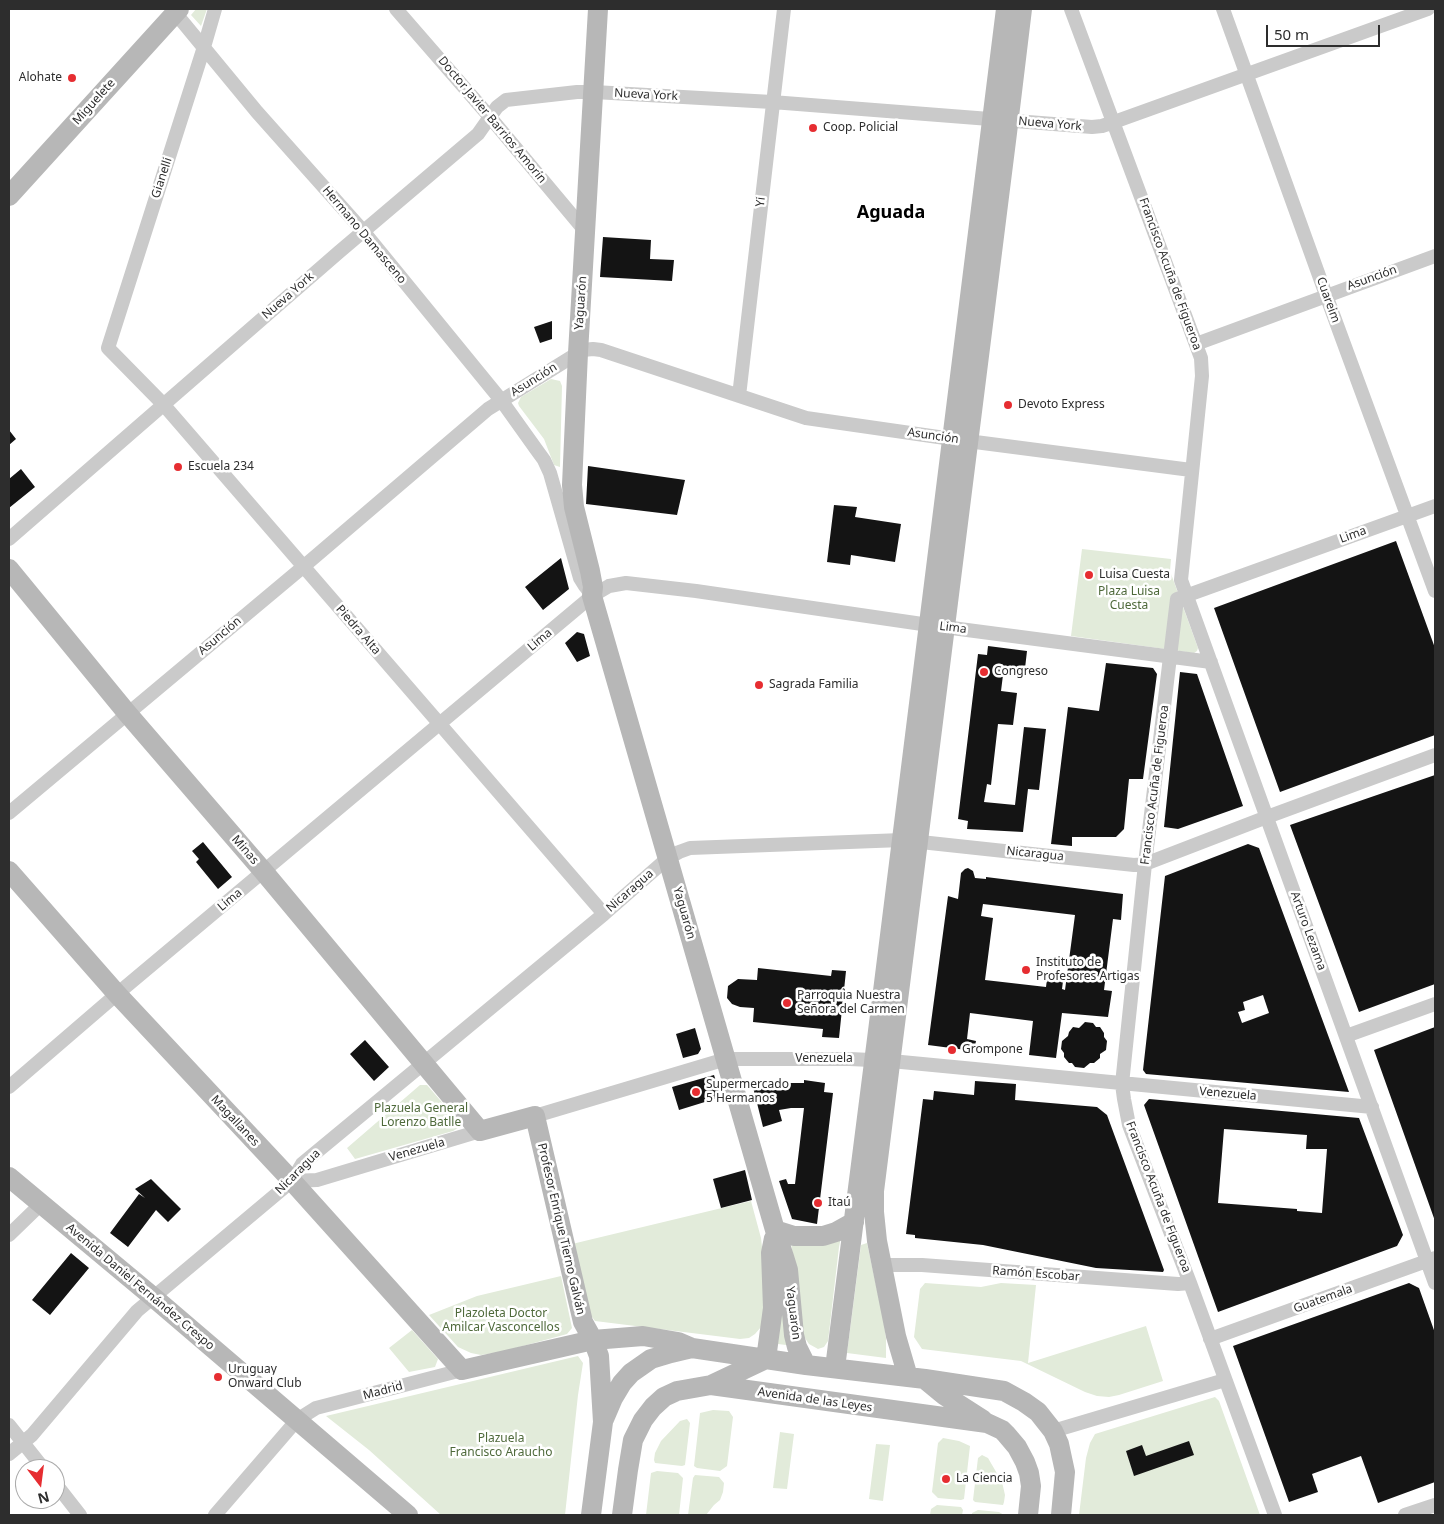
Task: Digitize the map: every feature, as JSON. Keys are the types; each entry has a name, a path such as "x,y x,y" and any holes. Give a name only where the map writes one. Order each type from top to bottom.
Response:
{"main road":[{"name":"Yaguarón","path":"598,9 578,353 573,498 590,571 593,587 592,596 788,1270 794,1335 797,1347 806,1365"},
{"path":"1001,119 1006,9"},
{"path":"987,1423 917,1378 896,1336 877,1239 874,1191 883,1060 960,440 1001,119 1022,9"},
{"name":"Miguelete","path":"9,196 176,10"},
{"name":"Minas","path":"9,569 127,713 264,872 480,1131"},
{"name":"Magallanes","path":"9,871 117,994 292,1181 462,1370"},
{"path":"835,1368 854,1222 883,1060"},
{"name":"Venezuela","path":"480,1131 535,1116"},
{"name":"Profesor Enrique Tierno Galván","path":"535,1116 583,1322 593,1340"},
{"name":"Avenida Daniel Fernández Crespo","path":"9,1177 153,1297 408,1515"},
{"path":"775,1230 794,1236 824,1236 854,1222"},
{"name":"Yaguarón","path":"766,1359 773,1308 771,1254 775,1230"},
{"path":"591,1515 603,1422 599,1356 593,1340 643,1336 678,1342 692,1348 1004,1391 1038,1412 1053,1431 1059,1444 1065,1472 1061,1515"},
{"name":"Madrid","path":"462,1370 593,1340"},
{"path":"603,1422 612,1398 631,1373 651,1359 692,1348"},
{"path":"711,1385 766,1359"},
{"name":"Avenida de las Leyes","path":"622,1515 633,1440 643,1420 664,1397 677,1391 711,1385 987,1423 1006,1434 1026,1462 1031,1486 1028,1515"},
{"path":"597,1465 633,1440"}],"street":[{"name":"Gianelli","path":"108,348 215,9"},
{"name":"Doctor Javier Barrios Amorín","path":"396,9 586,232"},
{"name":"Yi","path":"739,396 784,9"},
{"name":"Francisco Acuña de Figueroa","path":"1071,9 1201,358 1202,376 1181,580"},
{"name":"Cuareim","path":"1223,9 1435,591"},
{"name":"Nueva York","path":"9,539 363,231 478,134 489,116 506,100 577,92 594,92 772,102 1092,127 1114,122 1428,9"},
{"name":"Hermano Damasceno","path":"176,10 257,112 363,231 501,400 548,467"},
{"name":"Asunción","path":"1196,344 1435,256"},
{"name":"Piedra Alta","path":"108,348 164,404 604,914"},
{"name":"Asunción","path":"9,813 303,567 488,409 578,353 593,348 806,418 1191,470"},
{"name":"Yaguarón","path":"548,467 576,566 592,596"},
{"name":"Lima","path":"1186,595 1435,506"},
{"name":"Arturo Lezama","path":"1181,580 1372,1107 1431,1259 1435,1283"},
{"name":"Lima","path":"9,1087 117,994 592,596 614,584 626,583 696,591 937,626 1211,662"},
{"name":"Francisco Acuña de Figueroa","path":"1186,595 1177,599 1122,1084 1129,1124 1190,1283 1275,1515"},
{"name":"Nicaragua","path":"9,1454 32,1435 137,1311 292,1181 302,1164 604,914 668,858 679,852 690,848 910,841 1134,866 1146,864 1435,755"},
{"path":"1346,1036 1435,1004"},
{"name":"Venezuela","path":"535,1116 726,1059 883,1060 1372,1107"},
{"name":"Venezuela","path":"292,1181 317,1180 480,1131"},
{"path":"9,1235 41,1204"},
{"name":"Guatemala","path":"1210,1339 1431,1259"},
{"name":"Ramón Escobar","path":"882,1265 922,1265 1178,1284 1190,1283"},
{"name":"Madrid","path":"215,1515 297,1420 316,1408 462,1370"},
{"path":"1053,1431 1225,1380"},
{"path":"9,1425 36,1459"},
{"path":"65,1496 80,1515"},
{"path":"1405,1515 1435,1504"}],"green space":[{"path":"196,9 207,9 201,26 191,15"},
{"path":"551,379 560,381 562,386 560,467 554,465 544,439 518,403 521,397"},
{"name":"Plaza Luisa Cuesta","path":"1082,549 1171,559 1170,571 1198,648 1197,651 1194,653 1071,636"},
{"name":"Plazuela General Lorenzo Batlle","path":"420,1085 427,1085 459,1122 458,1128 355,1159 347,1148"},
{"path":"751,1201 761,1238 765,1286 761,1327 755,1334 749,1338 740,1339 595,1321 589,1313 572,1244"},
{"path":"841,1237 828,1341 824,1347 818,1349 809,1344 803,1335 791,1242"},
{"path":"867,1243 883,1318 886,1358 847,1353 861,1245"},
{"name":"Plazoleta Doctor Amilcar Vasconcellos","path":"561,1276 572,1328 567,1334 501,1352 481,1355 458,1347 429,1315 477,1296"},
{"path":"925,1283 981,1287 1001,1283 1036,1285 1028,1363 1146,1326 1163,1381 1119,1395 1109,1397 1097,1396 1021,1361 922,1349 914,1337 920,1289"},
{"path":"781,1301 787,1345 778,1344"},
{"path":"412,1330 438,1359 435,1367 409,1372 389,1348"},
{"name":"Plazuela Francisco Araucho","path":"578,1356 583,1363 565,1515 441,1515 369,1450 326,1416"},
{"path":"1215,1397 1219,1401 1260,1515 1079,1515 1086,1458 1090,1443 1095,1434"},
{"path":"713,1410 729,1411 733,1417 727,1466 720,1471 694,1466 700,1413"},
{"path":"687,1419 690,1423 685,1465 655,1463 655,1453 661,1441 680,1421"},
{"path":"780,1432 794,1434 787,1489 773,1488"},
{"path":"943,1438 959,1441 970,1446 964,1499 961,1500 938,1498 932,1492 938,1443"},
{"path":"876,1444 890,1445 883,1501 869,1499"},
{"path":"982,1455 988,1458 1002,1482 1005,1495 1003,1505 975,1502 973,1500 978,1458"},
{"path":"657,1471 678,1473 683,1478 679,1515 646,1515 651,1473"},
{"path":"695,1475 719,1477 724,1483 720,1500 706,1515 688,1515"},
{"path":"937,1505 961,1507 963,1510 962,1515 930,1515 931,1509"},
{"path":"978,1510 999,1512 1004,1515 972,1515 972,1513"}],"building":[{"path":"603,237 651,240 650,259 674,260 672,281 600,277"},
{"path":"552,321 552,339 540,343 534,327"},
{"path":"9,430 16,439 9,445"},
{"path":"588,466 685,480 677,515 586,504"},
{"path":"21,469 35,487 9,508 9,479"},
{"path":"834,505 857,507 855,517 901,524 895,562 851,555 850,565 827,562"},
{"path":"1396,541 1435,648 1435,735 1280,792 1214,608"},
{"path":"561,558 569,589 543,610 525,587"},
{"path":"577,632 584,634 590,656 577,662 565,643"},
{"path":"988,646 1027,651 1024,677 1003,675 1001,691 1017,693 1013,725 998,724 991,785 987,784 984,802 1015,805 1024,727 1046,729 1039,790 1028,789 1023,832 967,829 968,821 958,819 978,654 987,655"},
{"path":"1106,663 1153,668 1157,674 1143,779 1129,779 1124,829 1116,837 1072,837 1072,846 1051,844 1068,707 1099,711"},
{"path":"1180,672 1197,674 1243,806 1178,829 1164,827"},
{"path":"1435,775 1435,984 1359,1012 1290,825"},
{"path":"203,842 232,877 218,889 196,862 199,859 192,851"},
{"path":"1248,844 1259,848 1349,1092 1146,1074 1143,1070 1165,876","holes":["1263,995 1269,1013 1242,1023 1238,1012 1245,1010 1243,1002"]},
{"path":"968,868 973,871 975,878 986,879 986,877 1123,894 1121,920 1113,919 1104,990 1112,991 1108,1017 1062,1013 1056,1058 1029,1055 1033,1021 970,1013 967,1039 976,1041 974,1051 928,1045 948,896 958,899 961,873","holes":["983,904 1075,915 1065,990 1062,989 1063,981 1047,979 1046,987 985,980 993,918 981,916"]},
{"name":"Parroquia Nuestra Señora del Carmen","path":"758,968 831,976 832,970 846,971 839,1038 822,1037 823,1029 753,1022 754,1008 740,1007 732,1004 727,998 728,986 738,979 757,980"},
{"path":"1085,1022 1093,1023 1096,1027 1100,1027 1107,1041 1106,1050 1100,1054 1100,1058 1094,1063 1090,1063 1084,1068 1075,1067 1064,1057 1061,1049 1062,1041 1068,1036 1073,1027 1079,1028"},
{"path":"1435,1027 1435,1221 1374,1050"},
{"path":"695,1028 701,1049 698,1054 683,1058 676,1034"},
{"path":"365,1040 389,1067 374,1081 350,1054"},
{"name":"Supermercado 5 Hermanos","path":"714,1075 721,1097 679,1110 672,1087"},
{"path":"804,1080 825,1083 824,1092 833,1093 817,1224 792,1219 779,1181 786,1179 788,1184 795,1184 804,1108 779,1110 782,1121 763,1127 753,1087 770,1082 771,1086 804,1083"},
{"path":"975,1081 1016,1084 1015,1100 1097,1107 1107,1115 1164,1270 1163,1272 1096,1268 983,1245 915,1238 915,1235 906,1234 923,1099 933,1100 934,1091 974,1095"},
{"path":"1149,1099 1359,1118 1403,1235 1397,1246 1218,1312 1144,1105","holes":["1224,1129 1307,1135 1306,1149 1327,1149 1322,1213 1297,1211 1297,1209 1218,1203"]},
{"path":"745,1170 752,1200 721,1208 713,1179"},
{"path":"151,1179 181,1209 168,1222 156,1210 128,1247 110,1233 139,1194 145,1198 135,1189"},
{"path":"71,1253 89,1268 50,1315 32,1300"},
{"path":"1409,1283 1419,1288 1435,1333 1435,1482 1378,1503 1361,1456 1312,1474 1318,1492 1289,1502 1233,1346"},
{"path":"1189,1441 1194,1455 1134,1476 1126,1451 1142,1445 1146,1456"}],"place":[{"name":"Alohate","path":"72,78"},
{"name":"Coop. Policial","path":"813,128"},
{"name":"Devoto Express","path":"1008,405"},
{"name":"Escuela 234","path":"178,467"},
{"name":"Luisa Cuesta","path":"1089,575"},
{"name":"Congreso","path":"984,672"},
{"name":"Sagrada Familia","path":"759,685"},
{"name":"Instituto de Profesores Artigas","path":"1026,970"},
{"name":"Parroquia Nuestra Señora del Carmen","path":"787,1003"},
{"name":"Grompone","path":"952,1050"},
{"name":"Supermercado 5 Hermanos","path":"696,1092"},
{"name":"Itaú","path":"818,1203"},
{"name":"Uruguay Onward Club","path":"218,1377"},
{"name":"La Ciencia","path":"946,1479"}],"district":[{"name":"Aguada","path":"891,213"}]}
